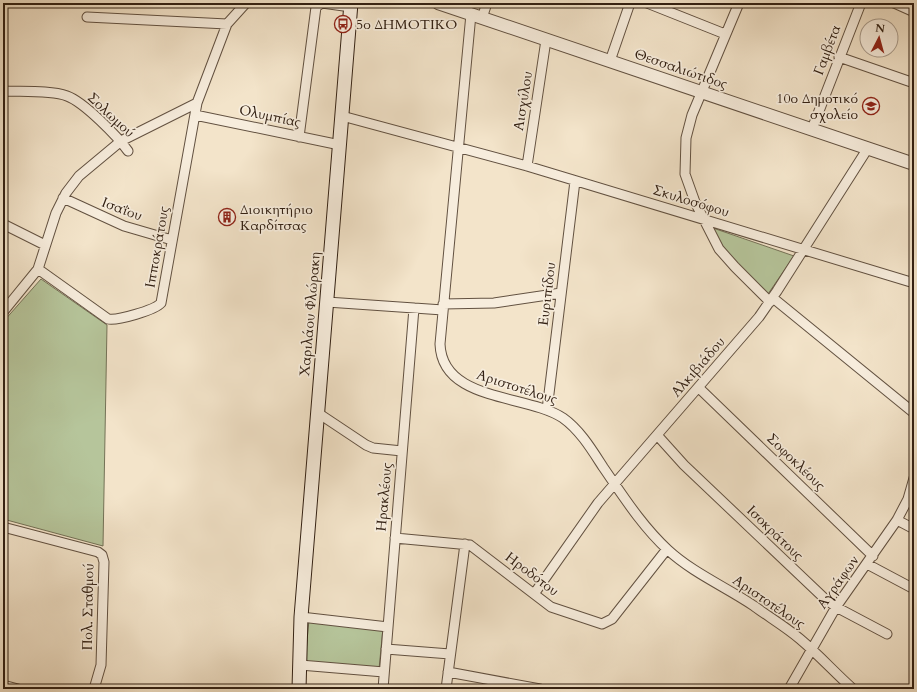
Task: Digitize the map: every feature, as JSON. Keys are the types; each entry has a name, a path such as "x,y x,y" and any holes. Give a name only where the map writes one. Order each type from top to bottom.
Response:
{"main road":[{"name":"Χαριλάου Φλώρακη","path":"299,689 301,622 351,5"},
{"name":"Χαριλάου Φλώρακη","path":"289,689 293,652 301,622"}],"street":[{"path":"87,17 227,24 246,3"},
{"path":"299,137 316,7 322,3 351,5"},
{"name":"Θεσσαλιώτιδος","path":"438,3 914,164"},
{"name":"Αριστοτέλους","path":"487,3 476,16 459,147 443,307 441,351 446,367 454,377 476,389 547,410 565,419 574,427 586,442 644,524 667,549 696,571 738,595 775,620 811,649 853,689"},
{"path":"610,61 630,3"},
{"path":"647,3 726,34"},
{"path":"739,3 701,92 686,138 684,164 690,190 714,242 730,262 772,300 914,413"},
{"name":"Γαμβέτα","path":"812,129 861,3"},
{"path":"894,3 914,12"},
{"name":"Ιπποκράτους","path":"38,269 108,319 114,320 155,308 161,304 197,103 227,24"},
{"name":"Αισχύλου","path":"527,166 546,40"},
{"path":"839,57 914,83"},
{"name":"Σολωμού","path":"3,91 67,96 79,103 121,141 128,151"},
{"path":"3,312 38,269 53,219 63,198 79,176 121,141 197,103"},
{"name":"Ολυμπίας","path":"195,115 340,145"},
{"name":"Σκυλοσόφου","path":"342,116 575,180 914,283"},
{"name":"Αλκιβιάδου","path":"534,594 593,509 614,483 752,327 772,300 868,148"},
{"name":"Ευριπίδου","path":"547,410 575,180"},
{"name":"Ισαΐου","path":"63,198 124,226 172,240"},
{"path":"3,224 45,245"},
{"path":"327,302 414,308 443,307 494,303 561,293"},
{"name":"Ηρακλέους","path":"383,689 414,308"},
{"name":"Σοφοκλέους","path":"699,388 870,560 914,589"},
{"path":"318,412 366,445 373,448 402,451"},
{"name":"Ισοκράτους","path":"657,435 684,465 787,564 836,607 887,634"},
{"name":"Αγράφων","path":"789,689 836,607 897,520 911,496 914,478"},
{"path":"897,520 914,529"},
{"name":"Πολ. Σταθμού","path":"3,527 98,552 102,555 104,562 101,665 94,689"},
{"name":"Ηροδότου","path":"395,538 465,544 472,546 557,610 599,624 609,623 667,549"},
{"path":"446,689 465,544"},
{"path":"301,622 388,627"},
{"path":"386,649 450,654"},
{"path":"300,665 384,672"},
{"path":"448,672 540,689"},
{"path":"3,685 18,689"}],"green space":[{"path":"710,227 794,256 768,294 729,255"},
{"path":"41,279 107,325 103,546 3,519 3,322"},
{"path":"309,620 383,628 379,669 305,662"}],"place":[{"name":"5ο ΔΗΜΟΤΙΚΟ","path":"343,24"},
{"name":"10ο Δημοτικό σχολείο","path":"871,106"},
{"name":"Διοικητήριο Καρδίτσας","path":"227,217"}]}
